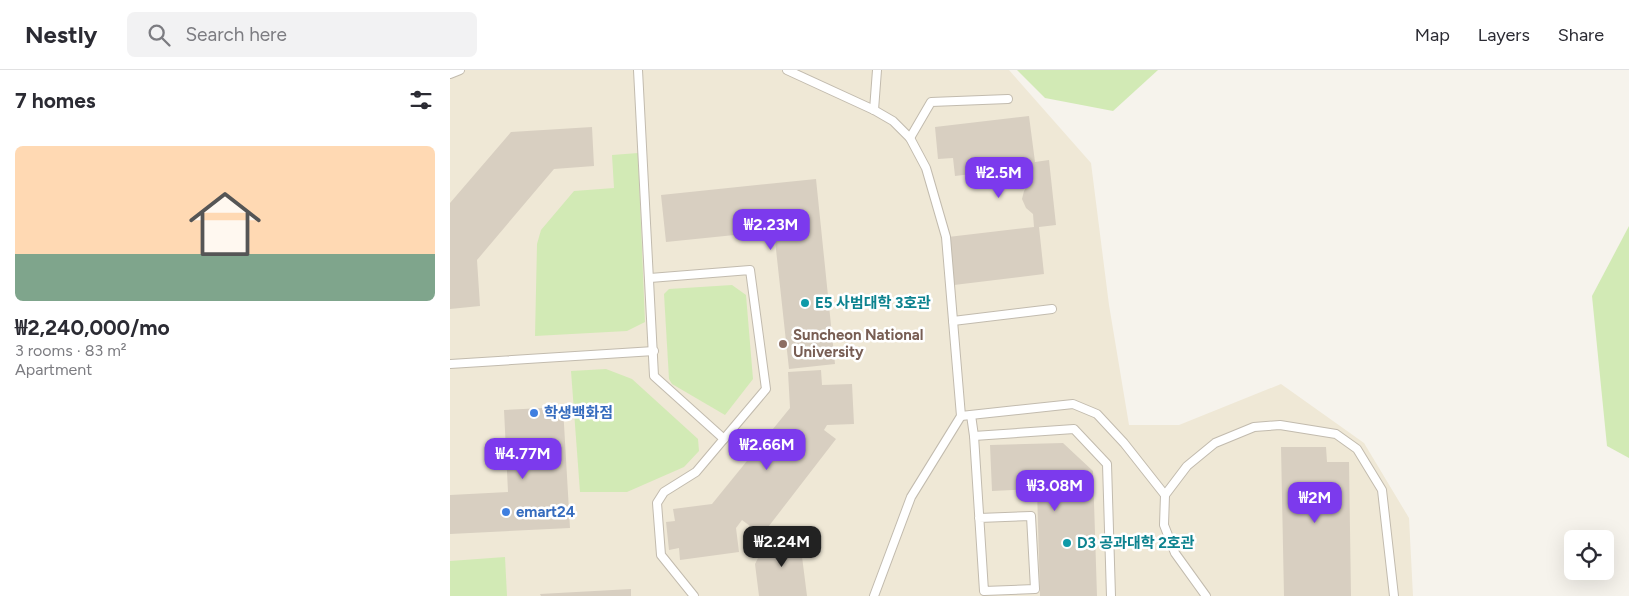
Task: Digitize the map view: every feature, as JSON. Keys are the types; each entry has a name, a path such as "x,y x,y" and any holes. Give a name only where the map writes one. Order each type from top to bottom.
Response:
{"lane":[{"path":"450,74 460,70"},
{"path":"638,70 654,376 724,439"},
{"path":"787,70 874,110 893,122 910,138 926,168 946,237 961,416 911,498 874,596"},
{"path":"874,110 878,70"},
{"path":"910,138 931,102 1008,99"},
{"path":"650,278 750,270 766,389 696,472 664,492 657,503 661,555 694,596"},
{"path":"953,321 1052,310"},
{"path":"450,364 654,351"},
{"path":"961,416 1073,404 1097,414 1165,495"},
{"path":"971,415 984,591 1035,589 1032,516 979,518"},
{"path":"1206,596 1175,553 1164,525 1165,495 1187,466 1215,443 1254,427 1280,425 1336,434 1357,449 1382,490 1394,596"},
{"path":"974,436 1074,429 1107,464 1111,596"}],"shaded area":[{"name":"Suncheon National University","path":"450,70 1009,70 1091,163 1109,305 1129,425 1179,425 1281,384 1364,443 1409,518 1413,596 450,596"}],"green space":[{"path":"1017,70 1158,70 1113,111 1045,98"},
{"path":"638,153 645,322 627,331 535,336 537,244 541,230 574,191 614,188 612,155"},
{"path":"1629,226 1629,458 1607,446 1592,296"},
{"path":"732,285 746,295 753,379 725,415 672,384 669,379 664,294 669,289"},
{"path":"606,369 632,379 698,439 699,451 684,467 627,492 580,492 571,371"},
{"path":"505,557 507,596 450,596 450,561"}],"building":[{"path":"1029,116 1035,162 1049,160 1056,225 1039,227 1044,274 954,285 948,237 1034,227 1033,214 1026,208 1022,199 1029,183 1027,167 955,176 953,158 938,159 935,127"},
{"path":"592,127 594,166 554,169 477,260 480,306 450,309 450,203 511,132"},
{"name":"E5 사범대학 3호관","path":"816,179 835,364 789,369 774,231 666,242 661,195"},
{"path":"821,370 822,385 852,384 854,424 827,425 824,430 836,439 762,535 742,520 736,528 739,552 680,560 679,548 669,550 666,522 675,521 673,509 712,504 790,408 788,372"},
{"path":"563,407 570,528 450,534 450,495 508,492 504,410"},
{"name":"D3 공과대학 2호관","path":"1063,443 1093,471 1097,596 1040,596 1037,489 992,491 990,445"},
{"path":"1281,447 1326,447 1327,462 1349,462 1351,596 1284,596"},
{"path":"799,533 807,596 759,596 755,564 762,550 771,549 770,543 775,536"},
{"path":"631,589 631,596 541,596 540,594"}],"place":[{"name":"E5 사범대학 3호관","path":"805,303"},
{"name":"Suncheon National University","path":"783,344"},
{"name":"학생백화점","path":"534,413"},
{"name":"emart24","path":"506,512"},
{"name":"D3 공과대학 2호관","path":"1067,543"}]}
